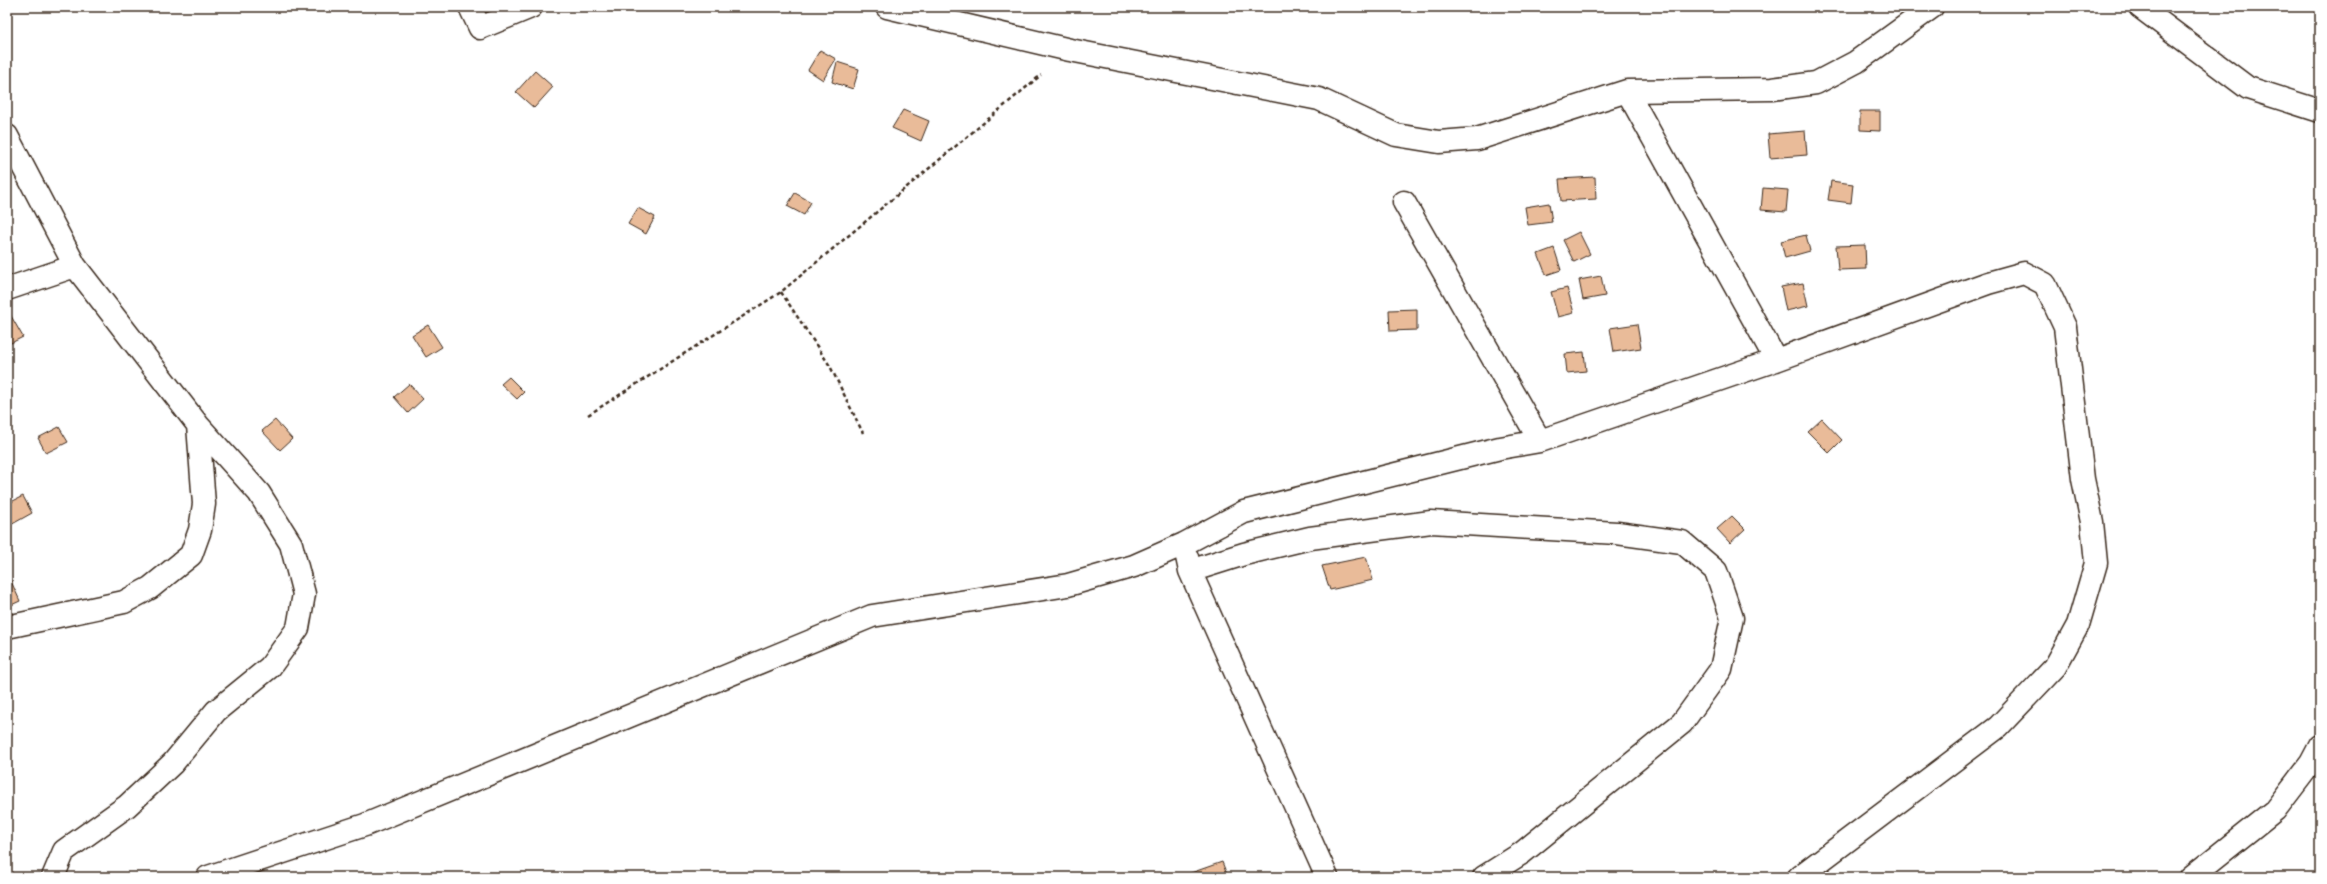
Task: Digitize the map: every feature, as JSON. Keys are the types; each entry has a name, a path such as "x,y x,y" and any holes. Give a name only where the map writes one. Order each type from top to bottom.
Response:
{"street":[{"path":"470,7 480,28 531,7"},
{"path":"887,7 1070,50 1319,99 1396,135 1439,142 1477,139 1627,91 1772,89 1816,83 1856,62 1932,7"},
{"path":"2140,7 2248,88 2320,112"},
{"path":"1627,91 1776,360"},
{"path":"7,136 75,266 198,425 259,493 291,544 304,594 298,628 270,667 216,711 173,763 127,806 64,851 53,877"},
{"path":"1404,202 1540,441"},
{"path":"7,289 75,266"},
{"path":"208,877 365,825 872,616 1068,585 1134,566 1184,544 1244,512 1500,448 1540,441 1776,360 1996,281 2024,273 2045,284 2065,327 2083,478 2092,522 2096,563 2078,625 2055,667 1998,727 1799,877"},
{"path":"7,626 124,602 150,588 191,555 200,530 204,504 198,425"},
{"path":"1190,572 1244,554 1310,538 1431,522 1617,533 1682,542 1716,571 1732,618 1721,669 1682,723 1522,853 1484,877"},
{"path":"1184,544 1190,572 1327,877"},
{"path":"2190,877 2275,810 2311,763 2320,746"}],"path":[{"path":"588,414 781,292 1070,50"},
{"path":"781,292 830,366 863,433"}],"building":[{"path":"820,50 836,59 823,80 808,70"},
{"path":"837,62 859,69 853,89 832,82"},
{"path":"535,71 553,87 534,108 516,92"},
{"path":"903,110 929,121 921,141 892,128"},
{"path":"1860,111 1880,111 1880,131 1860,130"},
{"path":"1805,131 1807,155 1770,158 1768,134"},
{"path":"1595,177 1596,199 1561,201 1559,179"},
{"path":"1831,181 1853,184 1851,203 1828,200"},
{"path":"1763,188 1788,190 1786,212 1761,210"},
{"path":"795,193 811,202 804,215 787,206"},
{"path":"1549,203 1552,222 1528,225 1525,207"},
{"path":"638,208 655,217 646,234 628,224"},
{"path":"1579,232 1590,254 1574,262 1563,240"},
{"path":"1806,235 1810,251 1785,258 1781,241"},
{"path":"1865,245 1866,269 1838,270 1836,246"},
{"path":"1554,248 1561,270 1546,275 1538,254"},
{"path":"1601,276 1605,296 1583,300 1579,280"},
{"path":"1803,283 1808,306 1786,311 1781,287"},
{"path":"1567,288 1574,313 1558,317 1551,292"},
{"path":"7,309 23,337 7,345"},
{"path":"1417,309 1417,330 1390,331 1389,310"},
{"path":"1637,324 1641,348 1614,352 1610,328"},
{"path":"428,325 442,347 426,357 412,335"},
{"path":"1584,352 1586,371 1567,373 1565,354"},
{"path":"509,377 524,392 517,399 501,384"},
{"path":"409,384 423,399 408,413 394,397"},
{"path":"1822,419 1842,440 1829,453 1808,432"},
{"path":"275,420 292,439 280,450 262,431"},
{"path":"59,427 68,442 46,453 38,438"},
{"path":"23,496 32,513 7,527 7,504"},
{"path":"1732,516 1745,529 1730,543 1717,529"},
{"path":"1366,557 1373,580 1330,590 1322,566"},
{"path":"10,579 20,601 7,607 7,580"},
{"path":"1222,862 1228,877 1189,877 1188,874"}]}
